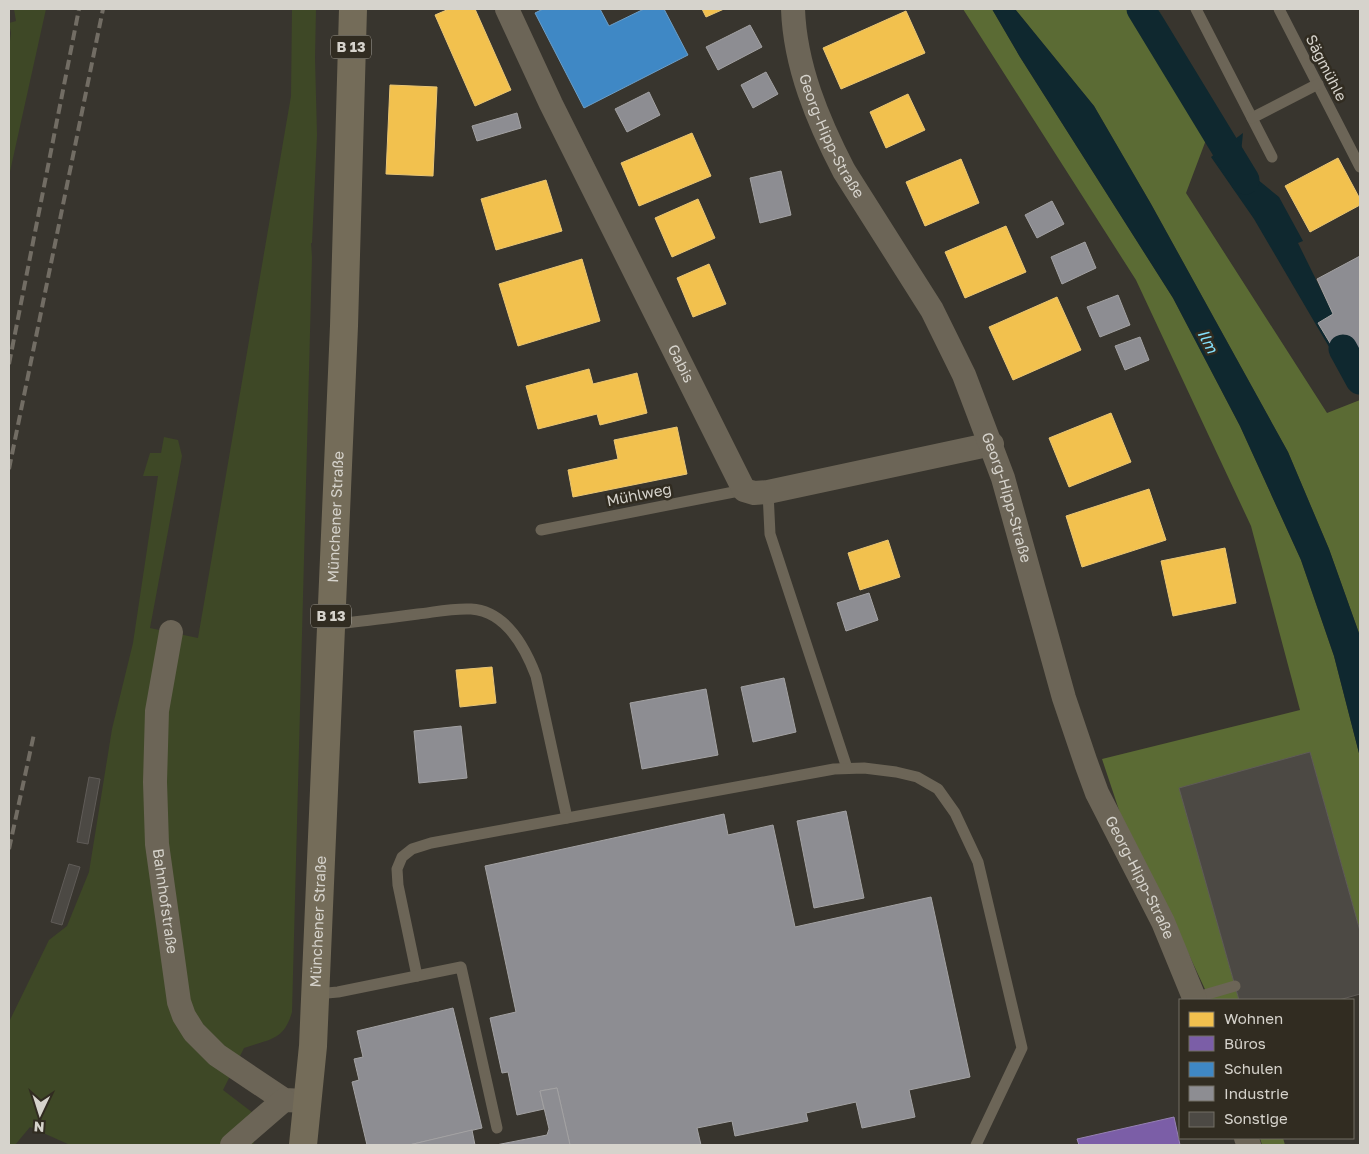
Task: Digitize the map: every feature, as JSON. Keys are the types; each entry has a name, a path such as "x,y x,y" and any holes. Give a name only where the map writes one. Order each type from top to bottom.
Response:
{"main road":[{"name":"Münchener Straße","path":"303,1145 296,1101 313,1046 316,994 344,326 352,9"}],"street":[{"name":"Gabis","path":"507,9 551,104 744,490"},
{"name":"Georg-Hipp-Straße","path":"793,9 797,50 831,147 858,194 932,310 964,374 992,444 1003,478 1064,698 1086,763 1106,811 1163,922 1195,999"},
{"path":"744,490 754,493 768,492 992,444"},
{"name":"Bahnhofstraße","path":"171,632 157,711 155,782 157,844 179,1002 184,1016 194,1032 218,1055 296,1101"},
{"path":"232,1145 296,1101"}],"lane":[{"path":"1196,9 1272,157"},
{"name":"Sägmühle","path":"1279,9 1360,168"},
{"path":"1252,118 1318,84"},
{"name":"Mühlweg","path":"541,530 744,490"},
{"path":"768,492 770,534 846,768"},
{"path":"330,625 461,609 483,611 500,620 516,636 528,656 536,676 567,818"},
{"path":"417,976 398,886 397,869 402,857 412,849 431,843 846,768 896,772 917,777 938,789 955,813 978,862 1022,1048 976,1145"},
{"path":"316,994 338,992 461,967 497,1128"},
{"path":"1195,999 1235,986"}],"green space":[{"path":"14,9 46,9 9,176 9,48 11,33 9,23 16,21"},
{"path":"292,9 316,9 317,135 311,243 292,1012 289,1022 280,1034 274,1038 244,1048 223,1090 261,1119 253,1145 70,1145 30,1127 15,1145 9,1145 9,1022 49,940 67,926 89,872 112,729 133,643 158,476 143,476 150,453 161,453 164,437 178,440 182,456 150,628 198,638 291,96"},
{"path":"963,9 992,9 1020,57 1173,298 1240,426 1301,560 1334,656 1360,757 1360,931 1310,753 1180,789 1239,999 1210,999 1157,886 1120,813 1102,759 1300,710 1251,526 1136,280"},
{"path":"1015,9 1158,9 1215,116 1186,193 1327,413 1360,400 1360,636 1329,549 1288,452 1151,204 1094,106"},
{"path":"1260,1139 1283,1139 1285,1145 1262,1145"}],"water":[{"name":"Ilm","path":"992,9 1015,9 1094,106 1151,204 1288,452 1329,549 1360,636 1360,757 1334,656 1301,560 1240,426 1173,298 1020,57"},
{"path":"1243,133 1241,153 1257,179 1279,197 1303,241 1298,243 1333,314 1318,324 1336,353 1351,345 1360,362 1360,374 1349,381 1254,219 1211,157"}],"building: Wohnen":[{"path":"449,9 475,9 511,90 475,106 435,15"},
{"path":"702,9 724,9 706,17"},
{"path":"906,11 925,53 841,89 823,48"},
{"path":"390,85 437,87 433,176 386,174"},
{"path":"908,94 925,130 886,148 870,112"},
{"path":"692,133 711,176 639,206 621,163"},
{"path":"1338,158 1360,199 1360,205 1310,232 1285,186"},
{"path":"961,159 979,203 925,226 906,182"},
{"path":"546,180 562,231 496,250 481,199"},
{"path":"698,199 715,238 672,257 655,218"},
{"path":"1006,226 1026,272 965,298 945,252"},
{"path":"582,259 600,321 518,346 499,284"},
{"path":"709,264 726,304 693,317 677,278"},
{"path":"1057,297 1081,350 1013,380 989,327"},
{"path":"589,369 593,384 637,373 647,413 600,425 597,414 538,429 526,386"},
{"path":"1111,413 1131,462 1069,487 1049,438"},
{"path":"677,427 687,474 573,497 568,470 618,459 614,440"},
{"path":"1149,489 1166,540 1082,567 1066,516"},
{"path":"888,540 900,577 860,590 848,553"},
{"path":"1225,548 1236,603 1173,616 1161,561"},
{"path":"492,667 496,703 460,707 456,670"}],"building: Büros":[{"path":"1174,1117 1180,1145 1079,1145 1077,1139"}],"building: Schulen":[{"path":"543,9 600,9 609,26 644,9 664,9 688,55 584,108 535,13"}],"building: Industrie":[{"path":"750,25 762,47 718,70 706,47"},
{"path":"766,72 778,94 753,108 741,85"},
{"path":"649,92 660,115 627,132 615,109"},
{"path":"517,113 521,128 477,141 472,126"},
{"path":"781,171 791,215 760,223 750,178"},
{"path":"1052,201 1064,224 1037,238 1025,215"},
{"path":"1085,242 1096,268 1062,284 1051,257"},
{"path":"1360,256 1360,362 1351,345 1336,353 1318,323 1333,314 1317,279"},
{"path":"1118,295 1130,325 1100,337 1087,307"},
{"path":"1140,337 1149,360 1125,370 1115,346"},
{"path":"869,593 878,620 846,631 837,603"},
{"path":"784,678 796,732 753,742 741,687"},
{"path":"706,689 718,755 642,769 630,703"},
{"path":"461,726 467,778 419,783 414,731"},
{"path":"846,811 864,898 814,908 797,821"},
{"path":"724,814 728,835 773,825 795,927 931,897 970,1077 909,1090 915,1117 862,1128 856,1102 806,1113 808,1121 735,1136 732,1121 697,1128 701,1145 570,1145 557,1088 540,1091 544,1109 517,1115 508,1072 502,1073 490,1018 516,1012 485,866"},
{"path":"453,1008 482,1128 409,1145 367,1145 352,1082 359,1080 354,1059 363,1057 357,1031"},
{"path":"557,1088 570,1145 496,1145 547,1135 549,1129 540,1091"},
{"path":"472,1130 475,1145 409,1145"}],"building: Sonstige":[{"path":"1310,752 1360,931 1360,994 1342,999 1239,999 1179,788"},
{"path":"89,777 100,779 88,844 77,842"},
{"path":"69,864 80,867 62,925 51,922"}],"waterway":[{"path":"1141,9 1245,180"},
{"path":"1343,349 1360,380"}],"railway":[{"path":"9,364 79,9"},
{"path":"9,469 103,9"},
{"path":"9,849 34,734"}]}
